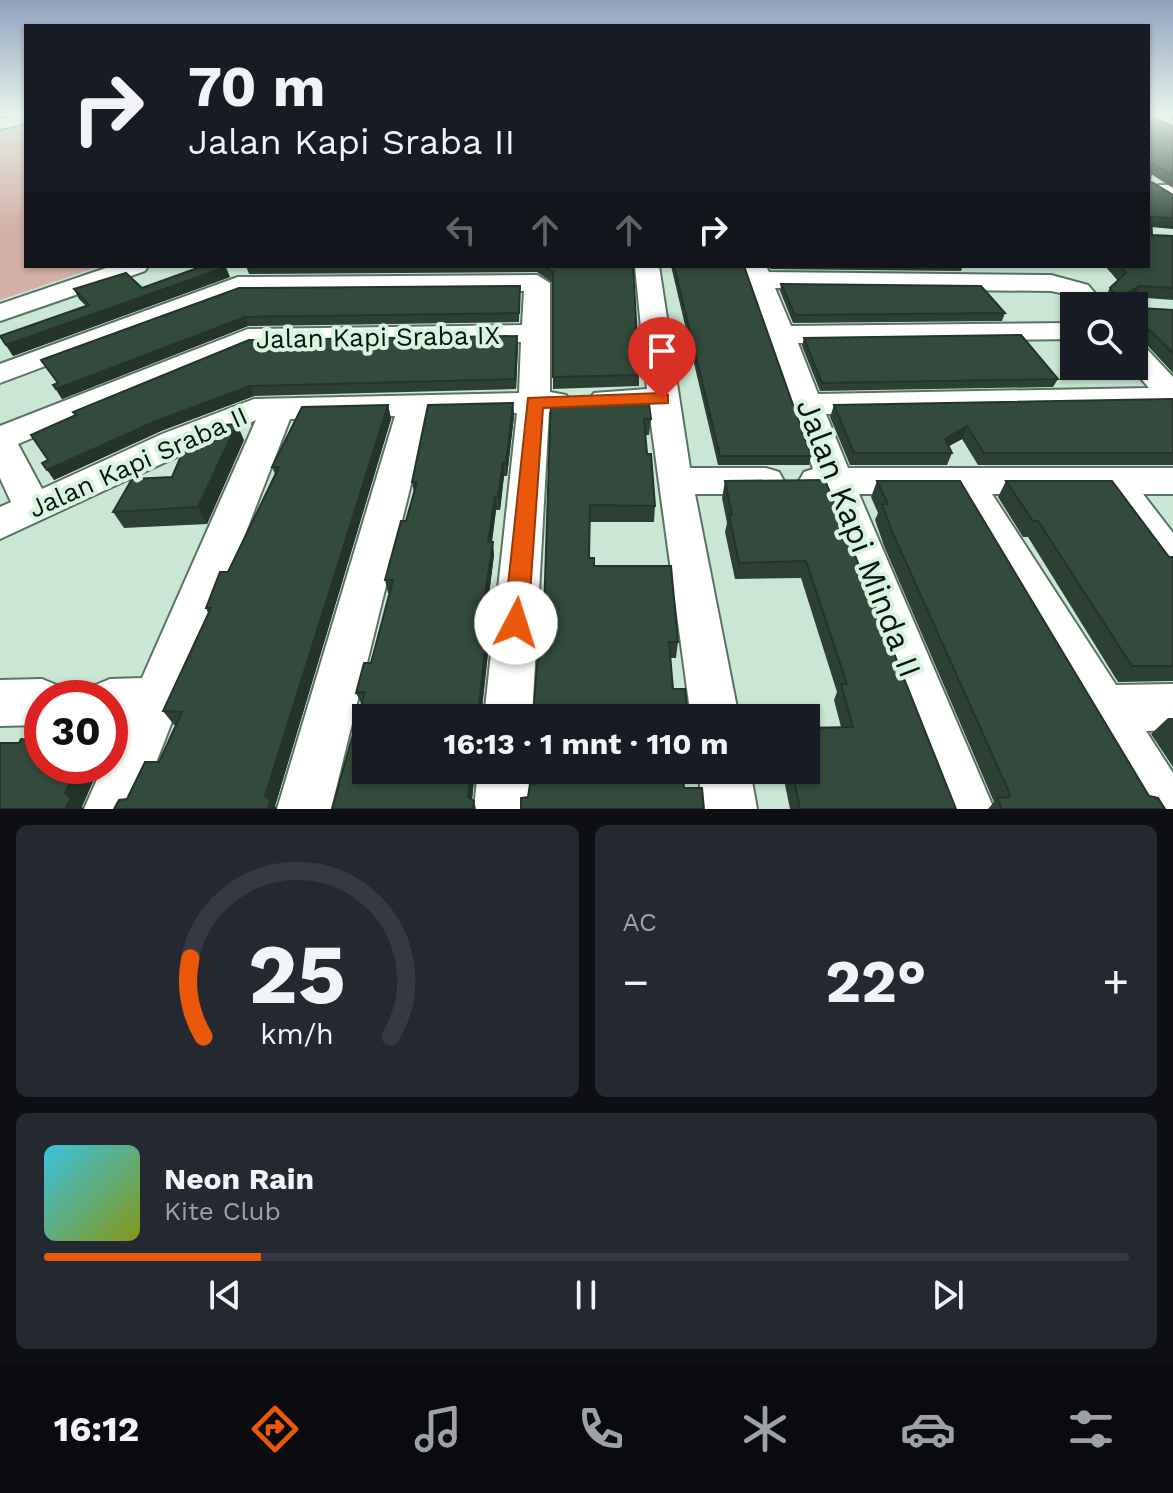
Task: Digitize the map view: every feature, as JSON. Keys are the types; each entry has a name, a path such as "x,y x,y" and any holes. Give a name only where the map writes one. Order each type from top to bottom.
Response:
{"street":[{"path":"0,305 111,268"},
{"path":"0,313 130,268"},
{"path":"647,268 674,481 713,704"},
{"path":"757,273 969,273 1071,286 1078,292"},
{"name":"Jalan Kapi Minda II","path":"757,273 835,480 967,809"},
{"path":"0,374 223,290 255,283 528,281 540,285 535,333 534,402 509,704"},
{"path":"781,335 1060,331"},
{"name":"Jalan Kapi Sraba IX","path":"0,440 248,338 535,333"},
{"path":"1148,368 1173,397"},
{"path":"807,404 1173,397"},
{"name":"Jalan Kapi Sraba II","path":"0,524 223,420 254,409 662,399"},
{"path":"304,809 414,406"},
{"path":"111,809 278,408"},
{"path":"0,440 33,508"},
{"path":"674,481 1173,481"},
{"path":"965,481 1165,809"},
{"path":"1113,481 1166,554 1173,554"},
{"path":"128,702 158,701"},
{"path":"0,703 24,702"},
{"path":"1105,709 1173,707"},
{"path":"501,809 503,784"},
{"path":"726,784 730,809"}],"shaded area":[{"path":"0,153 24,153 24,268 95,268 0,300"}],"building":[{"path":"1150,153 1173,153 1173,175 1152,163 1150,181"},
{"path":"1150,181 1173,195 1173,218 1151,217 1152,235 1173,236 1173,288 1140,286 1129,292 1113,292 1110,288 1126,273 1122,268 1150,268"},
{"path":"197,268 223,268 6,345 0,336 89,305 74,289 126,273 142,288"},
{"path":"546,268 633,268 639,375 553,377 553,272"},
{"path":"674,268 745,268 811,456 720,456"},
{"path":"781,284 981,286 1005,313 795,315"},
{"path":"520,286 519,313 245,317 56,389 53,385 58,383 41,360 239,288"},
{"path":"1148,308 1173,310 1173,353 1148,329"},
{"path":"1021,335 1058,379 822,383 804,338"},
{"path":"517,336 515,379 250,386 156,421 47,470 42,463 48,460 31,435 76,415 73,412 249,340"},
{"path":"648,396 651,419 644,419 647,454 651,454 655,506 590,505 589,558 594,558 594,566 671,566 678,642 669,642 673,689 685,689 687,704 534,704 539,641 543,641 551,399"},
{"path":"1173,399 1173,453 984,453 967,426 945,439 952,453 854,453 834,405"},
{"path":"513,403 506,463 503,463 498,497 495,497 488,542 493,542 484,602 488,602 483,631 487,631 479,704 362,704 365,692 356,693 364,663 371,663 393,580 385,580 401,521 406,521 417,482 412,482 428,405"},
{"path":"388,405 265,796 270,800 268,809 114,809 119,800 127,799 145,762 159,762 182,712 163,711 211,608 206,608 220,572 228,572 279,467 272,467 302,407"},
{"path":"237,424 198,507 113,512 132,479 172,477 191,433 206,426"},
{"path":"825,480 956,809 800,809 795,784 820,784 820,728 853,727 841,684 847,684 806,561 739,563 725,481"},
{"path":"877,481 960,481 1149,796 1158,798 1165,809 1002,809 997,798 1009,797 1010,794 891,529 882,504 888,504"},
{"path":"1006,481 1112,481 1169,557 1173,557 1173,666 1132,666 1038,521 1033,521"},
{"path":"352,738 352,784 469,784 468,797 474,801 473,809 332,809"},
{"path":"24,739 24,784 69,784 65,793 71,798 65,809 0,809 0,743 19,743"},
{"path":"530,784 684,784 684,788 702,788 704,809 521,809 521,798 528,797"}],"route":[{"path":"516,623 534,402 662,399"}]}
